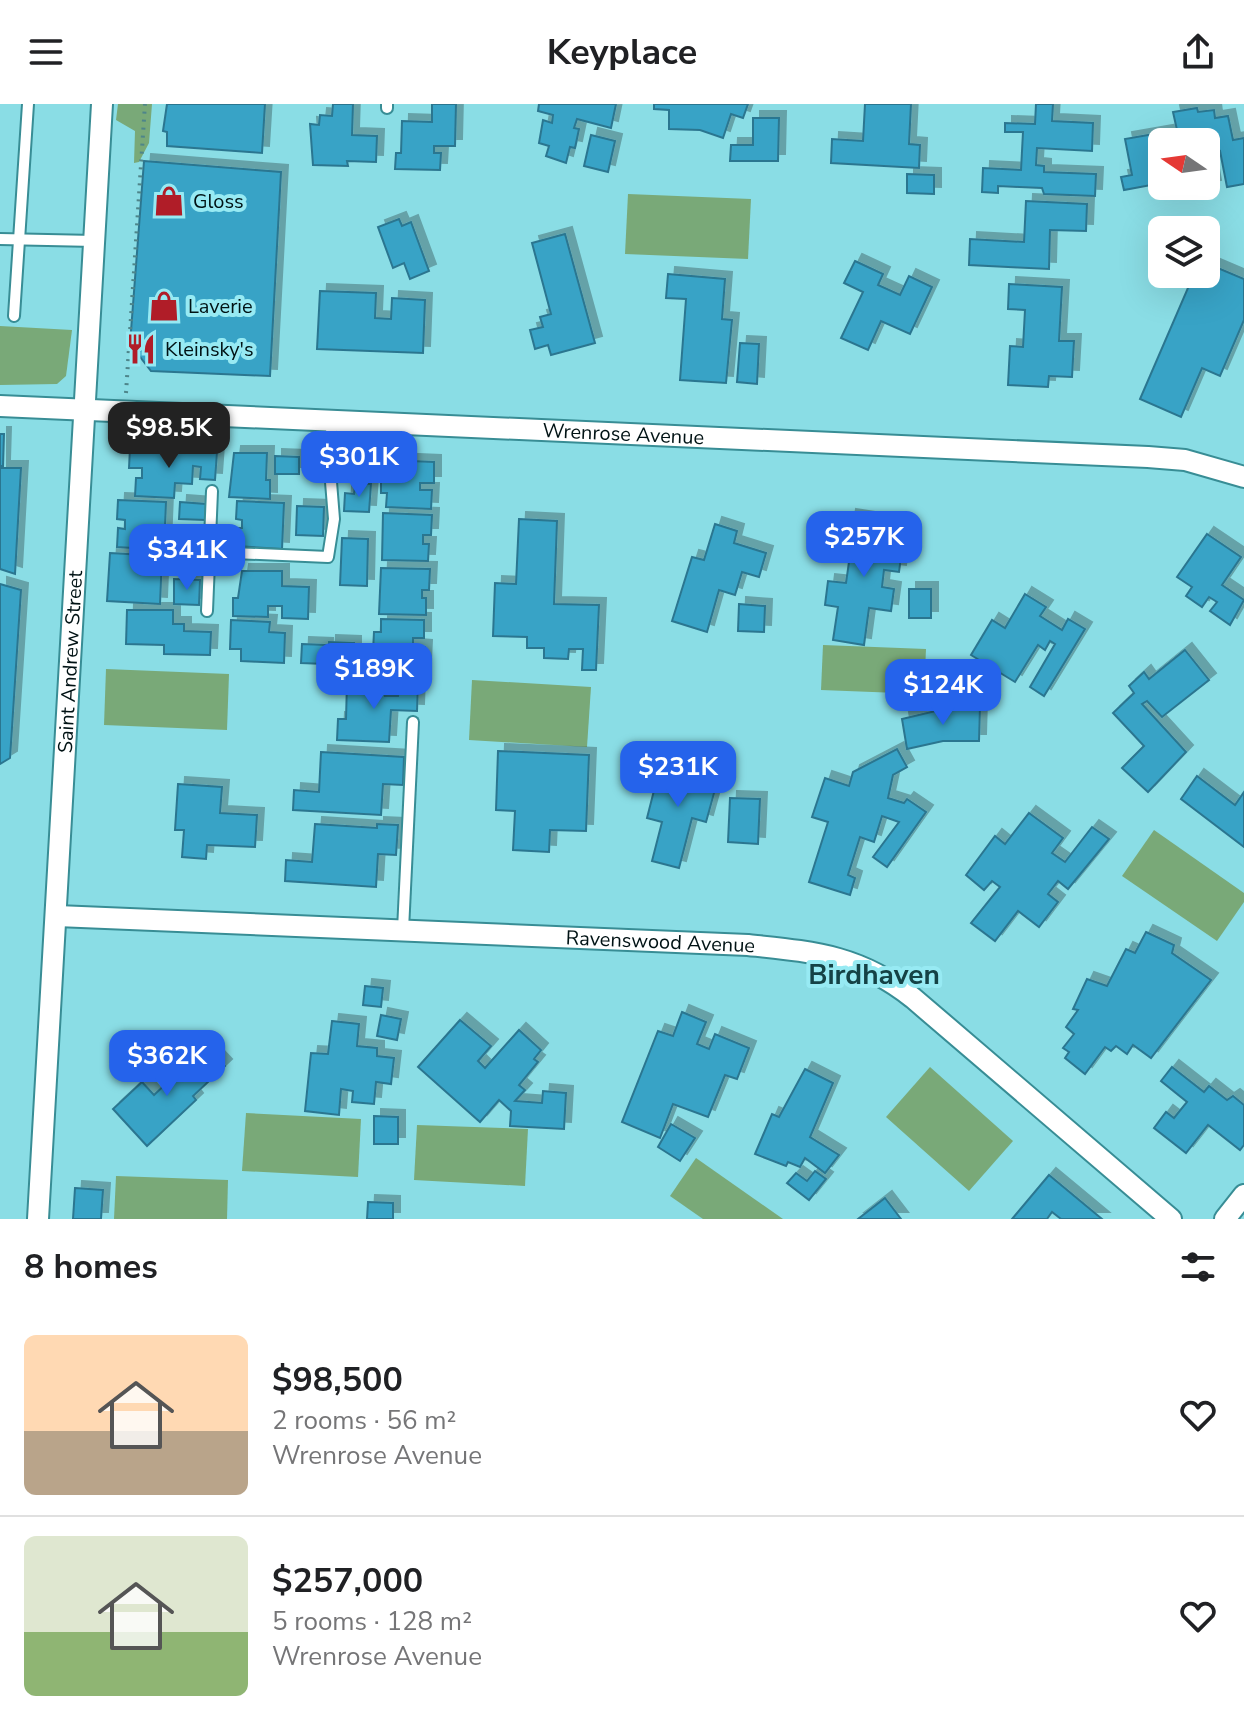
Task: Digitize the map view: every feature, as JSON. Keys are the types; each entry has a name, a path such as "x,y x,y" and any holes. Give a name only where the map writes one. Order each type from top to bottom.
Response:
{"street":[{"name":"Saint Andrew Street","path":"38,1219 102,104"},
{"name":"Wrenrose Avenue","path":"0,406 1148,457 1185,460 1244,477"},
{"name":"Ravenswood Avenue","path":"57,916 748,945 844,958 886,977 913,998 1171,1219"},
{"path":"1225,1219 1244,1195"}],"lane":[{"path":"14,316 28,104"},
{"path":"0,239 95,241"},
{"path":"210,552 328,557 334,519 329,457 332,421"},
{"path":"207,611 212,491"},
{"path":"403,930 413,722"}],"path":[{"path":"126,412 128,331 145,104"}],"green space":[{"path":"118,104 152,104 149,143 139,162 134,163 135,131 116,120"},
{"path":"628,194 751,199 748,259 625,254"},
{"path":"0,326 72,330 66,376 57,384 0,385"},
{"path":"823,645 926,649 924,694 821,690"},
{"path":"106,669 229,674 227,730 104,725"},
{"path":"472,680 591,687 587,747 469,740"},
{"path":"1154,830 1244,893 1244,902 1217,941 1122,876"},
{"path":"930,1067 1013,1141 969,1191 886,1117"},
{"path":"246,1113 361,1119 358,1177 242,1171"},
{"path":"417,1125 528,1129 525,1186 414,1180"},
{"path":"696,1158 783,1219 703,1219 670,1196"},
{"path":"116,1176 228,1180 227,1219 114,1219"}],"building":[{"path":"167,104 265,104 262,153 167,146 167,132 163,131"},
{"path":"333,104 353,104 352,135 377,136 376,162 347,161 348,166 313,165 310,124 319,125 320,115 332,116"},
{"path":"432,104 456,104 455,146 434,146 434,153 441,153 440,170 395,169 396,153 401,153 402,121 432,122"},
{"path":"539,104 616,104 611,128 577,119 574,128 579,129 575,148 570,147 566,163 546,156 549,146 539,143 543,120 552,123 553,115 538,111"},
{"path":"654,104 748,104 743,118 731,114 723,138 700,130 669,129 669,110 654,109"},
{"path":"865,104 911,104 909,144 920,145 919,168 831,163 832,139 863,141"},
{"path":"1036,104 1053,104 1052,121 1093,123 1092,151 1037,148 1036,165 1044,166 1044,172 1096,174 1095,196 1044,194 1042,188 998,186 998,193 982,192 983,168 1021,170 1023,132 1005,132 1005,123 1035,124"},
{"path":"1197,108 1198,112 1214,110 1215,118 1228,116 1233,140 1244,138 1244,184 1227,187 1220,151 1220,128 1177,128 1173,112"},
{"path":"753,118 779,118 778,161 730,161 731,145 753,145"},
{"path":"591,135 615,141 608,172 584,166"},
{"path":"1148,135 1148,186 1124,190 1121,177 1132,175 1125,139"},
{"path":"144,161 281,172 270,376 151,371 130,344"},
{"path":"907,174 934,175 934,194 907,193"},
{"path":"1026,201 1087,204 1086,231 1050,230 1049,269 969,265 970,239 1024,242"},
{"path":"399,219 402,226 411,222 429,271 410,279 404,263 393,268 378,227"},
{"path":"565,234 595,343 551,355 548,345 535,349 530,330 543,327 540,317 551,314 532,243"},
{"path":"855,261 883,274 878,285 900,295 909,276 932,287 910,334 881,321 868,350 841,338 863,292 844,283"},
{"path":"1220,269 1244,279 1244,320 1220,376 1202,368 1181,417 1140,399 1188,288 1220,288"},
{"path":"668,274 725,279 722,319 732,320 726,383 680,380 686,299 666,298"},
{"path":"1009,284 1062,287 1059,341 1074,341 1072,377 1049,376 1048,387 1008,385 1010,346 1023,347 1025,310 1008,309"},
{"path":"320,291 376,293 375,318 391,319 392,298 425,300 423,353 317,349"},
{"path":"740,343 759,344 757,384 737,382"},
{"path":"0,434 4,434 3,466 0,466"},
{"path":"308,446 340,447 340,469 307,468"},
{"path":"130,448 217,452 215,480 200,479 201,467 193,466 192,484 175,483 174,498 135,496 136,478 142,478 142,468 129,468"},
{"path":"234,453 267,453 266,480 270,480 270,499 229,497"},
{"path":"275,456 299,457 299,474 275,474"},
{"path":"388,460 434,462 434,483 420,483 420,490 432,490 431,509 386,507 387,493 381,493 381,475 387,475"},
{"path":"0,468 21,468 15,574 0,569"},
{"path":"355,483 371,484 369,512 344,511 345,493 354,494"},
{"path":"118,500 166,502 164,550 117,547 118,528 125,529 125,520 117,519"},
{"path":"237,501 284,503 282,549 235,546 237,528 242,528 242,520 236,519"},
{"path":"180,502 206,504 205,520 179,519"},
{"path":"297,506 324,507 323,536 296,535"},
{"path":"383,513 432,515 431,535 423,535 423,544 429,544 428,561 382,560"},
{"path":"849,516 888,522 885,540 903,543 899,572 884,570 882,587 894,589 891,611 869,608 864,645 833,640 838,607 825,605 828,581 846,583 852,541 845,540"},
{"path":"519,519 557,521 554,604 599,605 596,670 582,670 583,649 569,649 568,659 544,658 544,648 527,648 527,637 493,636 495,583 516,584"},
{"path":"715,524 737,531 734,543 766,553 759,577 742,572 735,595 719,590 707,632 672,621 692,557 704,560"},
{"path":"1207,534 1241,557 1222,585 1244,600 1230,625 1210,611 1217,602 1209,597 1202,607 1186,596 1192,587 1177,577"},
{"path":"342,538 368,539 367,586 340,585"},
{"path":"110,553 162,556 160,604 107,601"},
{"path":"381,568 430,569 429,590 422,590 422,598 426,598 426,615 379,614"},
{"path":"242,571 282,571 282,586 309,587 308,619 282,618 282,606 268,606 268,617 233,616 233,598 238,598"},
{"path":"174,579 200,580 199,605 174,604"},
{"path":"0,584 21,590 10,758 0,764"},
{"path":"909,589 931,589 931,618 909,618"},
{"path":"1025,594 1046,607 1040,616 1062,630 1068,619 1085,629 1044,696 1030,687 1055,644 1050,641 1045,650 1038,645 1015,682 971,655 992,620 1005,628"},
{"path":"739,604 765,606 764,632 738,631"},
{"path":"127,610 173,610 173,624 184,624 184,631 211,632 210,655 164,654 164,645 126,644"},
{"path":"381,619 424,620 424,638 413,638 413,646 425,647 424,667 378,665 379,651 373,651 374,632 381,632"},
{"path":"231,620 270,622 269,632 285,633 284,663 241,661 241,649 230,649"},
{"path":"329,642 354,643 354,664 328,663"},
{"path":"302,644 326,645 325,664 301,663"},
{"path":"1185,650 1209,680 1162,717 1147,701 1142,704 1186,752 1148,792 1122,768 1144,746 1113,713 1134,693 1129,686 1144,672 1149,679"},
{"path":"347,682 386,684 385,696 398,696 399,682 418,683 417,711 391,710 389,742 337,740 338,719 346,719"},
{"path":"980,707 979,741 943,741 907,749 902,719 944,709"},
{"path":"897,749 907,767 893,775 888,798 904,803 907,799 926,812 887,867 873,857 899,822 882,816 874,842 860,837 848,875 855,878 850,895 809,882 828,822 812,817 825,778 849,786 853,772"},
{"path":"498,751 589,755 586,831 550,830 549,852 513,850 515,811 496,810"},
{"path":"321,752 404,757 403,785 383,784 381,815 293,810 294,790 319,792"},
{"path":"662,759 690,767 687,782 698,785 702,771 719,775 706,822 692,818 679,868 652,861 662,822 647,818"},
{"path":"1197,776 1235,805 1244,792 1244,847 1181,799"},
{"path":"178,784 222,787 220,813 257,815 255,847 207,845 206,859 182,857 184,830 175,830"},
{"path":"730,798 760,799 758,844 728,842"},
{"path":"1029,813 1063,838 1052,853 1065,862 1092,827 1109,839 1068,889 1058,881 1048,894 1058,902 1039,927 1018,911 995,941 971,923 1000,887 992,881 984,890 966,875 995,836 1005,844"},
{"path":"315,824 377,828 377,824 398,825 396,855 378,854 376,887 285,881 286,860 312,862"},
{"path":"1146,932 1174,945 1172,953 1211,980 1151,1058 1133,1045 1127,1054 1116,1046 1111,1051 1105,1047 1085,1074 1065,1058 1069,1052 1063,1048 1074,1034 1066,1027 1078,1010 1073,1009 1087,979 1107,986 1126,949 1135,953"},
{"path":"365,986 383,988 381,1007 363,1005"},
{"path":"682,1012 706,1022 697,1044 709,1049 715,1034 749,1048 737,1079 725,1075 708,1117 673,1104 660,1138 622,1122 658,1031 673,1036"},
{"path":"381,1015 401,1019 397,1040 377,1036"},
{"path":"460,1020 491,1046 478,1061 485,1068 519,1030 541,1050 534,1059 538,1062 519,1085 525,1090 515,1101 542,1103 543,1091 566,1093 564,1129 510,1126 511,1111 499,1100 480,1122 418,1067"},
{"path":"332,1021 359,1024 357,1046 377,1048 377,1056 394,1058 391,1084 376,1082 374,1104 352,1102 353,1091 341,1089 339,1115 305,1111 311,1053 328,1054"},
{"path":"206,1046 225,1066 193,1096 196,1100 147,1146 113,1109 142,1082 154,1095"},
{"path":"1172,1067 1204,1092 1209,1086 1227,1100 1233,1096 1244,1105 1244,1145 1240,1150 1208,1125 1186,1153 1154,1128 1166,1112 1174,1118 1187,1102 1161,1081"},
{"path":"805,1069 833,1083 810,1137 839,1155 825,1173 805,1158 800,1167 788,1162 786,1166 755,1154 772,1114 779,1117"},
{"path":"374,1116 398,1117 398,1144 374,1144"},
{"path":"671,1124 695,1138 680,1161 658,1147"},
{"path":"815,1171 826,1179 809,1200 787,1183 796,1173 807,1181"},
{"path":"1049,1175 1102,1219 1061,1219 1052,1212 1047,1219 1012,1219"},
{"path":"75,1188 103,1190 101,1219 73,1219"},
{"path":"885,1198 901,1219 858,1219"},
{"path":"368,1202 393,1203 393,1219 367,1219"}],"place":[{"name":"Gloss","path":"169,201"},
{"name":"Laverie","path":"164,306"},
{"name":"Kleinsky's","path":"141,349"}],"district":[{"name":"Birdhaven","path":"874,975"}]}
